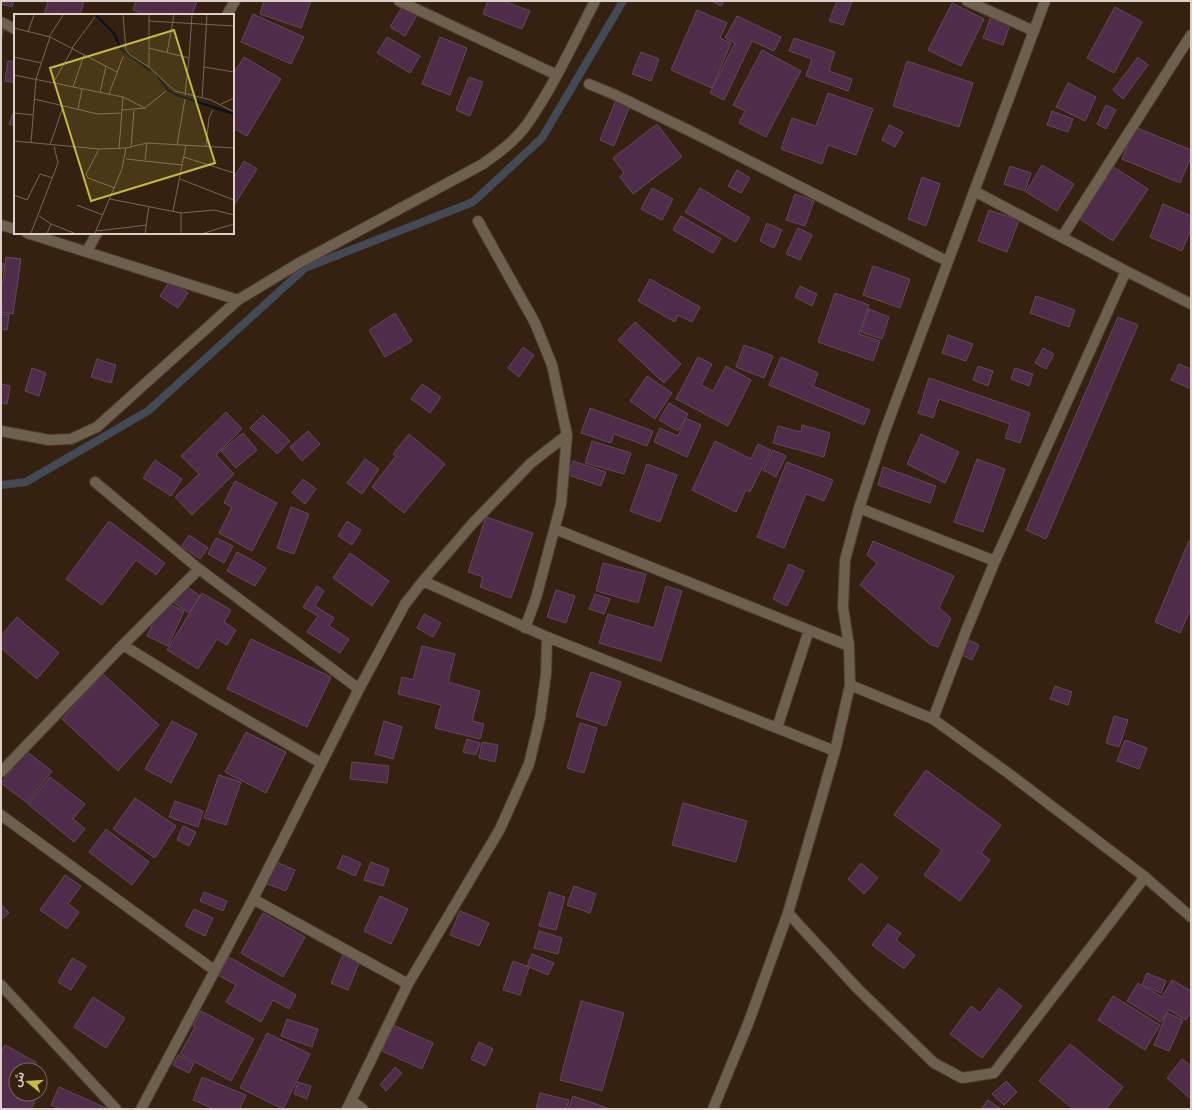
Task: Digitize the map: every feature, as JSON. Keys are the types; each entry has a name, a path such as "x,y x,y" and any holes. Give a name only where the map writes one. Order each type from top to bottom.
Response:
{"street":[{"path":"228,14 235,1"},
{"path":"399,1 557,75"},
{"path":"1,432 49,440 71,439 97,427 238,300 299,263 483,164 505,149 528,124 557,75 595,1"},
{"path":"967,1 1034,31"},
{"path":"713,1109 748,1024 788,914 835,751 850,685 849,646 843,607 845,560 859,508 883,436 947,261 1045,1"},
{"path":"1,22 14,29"},
{"path":"1062,237 1191,35"},
{"path":"589,84 688,130 947,261"},
{"path":"974,191 1191,304"},
{"path":"478,221 538,330 552,365 567,435 561,504 536,598 525,628"},
{"path":"1,225 14,229"},
{"path":"30,234 238,300"},
{"path":"87,251 96,234"},
{"path":"934,719 966,631 995,561 1126,271"},
{"path":"141,1109 253,899 359,689 405,604 473,523 531,463 567,435"},
{"path":"95,482 199,569 359,689"},
{"path":"859,508 995,561"},
{"path":"555,529 849,646"},
{"path":"1,772 123,645 199,569"},
{"path":"423,581 525,628 835,751"},
{"path":"777,728 809,630"},
{"path":"363,1109 349,1105 408,984 500,829 529,764 540,718 546,674 548,637"},
{"path":"123,645 207,697 321,763"},
{"path":"850,685 934,719 1145,877 1191,917"},
{"path":"1,815 214,970"},
{"path":"788,914 858,989 934,1063 962,1078 994,1073 1145,877"},
{"path":"253,899 408,984"},
{"path":"1,985 116,1109"}],"building":[{"path":"1,1 14,1 12,7 1,4"},
{"path":"48,1 84,1 80,14 44,14"},
{"path":"136,1 197,1 192,14 144,14 133,10"},
{"path":"264,1 311,1 301,28 260,14"},
{"path":"488,1 503,1 530,11 522,29 483,14"},
{"path":"711,1 724,1 721,6"},
{"path":"837,1 852,1 843,25 829,21"},
{"path":"952,3 984,19 961,66 928,50"},
{"path":"402,7 417,15 405,36 390,27"},
{"path":"1115,7 1142,22 1114,73 1087,58"},
{"path":"697,10 727,23 720,38 731,43 712,88 671,70"},
{"path":"253,14 304,37 291,64 241,42"},
{"path":"992,14 1011,21 1003,45 983,38"},
{"path":"737,16 781,37 774,51 752,41 724,100 710,93 735,43 725,38"},
{"path":"1,23 5,24 1,40"},
{"path":"387,37 420,56 410,73 377,53"},
{"path":"440,37 467,48 450,95 422,84"},
{"path":"794,38 835,52 829,71 852,79 848,91 806,76 812,59 789,51"},
{"path":"762,50 801,71 766,137 739,123 745,111 733,105"},
{"path":"641,52 659,59 651,81 632,74"},
{"path":"244,57 281,79 247,136 234,129 234,72"},
{"path":"1138,57 1148,65 1123,99 1113,90"},
{"path":"8,61 14,62 14,83 5,81"},
{"path":"907,61 973,83 959,127 893,106"},
{"path":"469,77 483,82 470,116 456,110"},
{"path":"1068,83 1096,97 1085,121 1056,107"},
{"path":"828,93 873,109 856,155 828,145 822,164 781,149 792,118 816,126"},
{"path":"616,100 630,105 614,146 600,140"},
{"path":"1106,105 1116,110 1106,129 1097,124"},
{"path":"14,111 14,126 9,124"},
{"path":"1052,111 1073,119 1068,132 1047,125"},
{"path":"657,124 682,157 633,194 620,177 624,173 613,158"},
{"path":"889,125 903,132 895,147 882,140"},
{"path":"1135,127 1191,150 1191,157 1180,183 1122,159"},
{"path":"244,161 257,169 234,205 234,177"},
{"path":"1042,165 1074,184 1057,211 1026,192"},
{"path":"1010,166 1031,173 1025,191 1004,184"},
{"path":"1112,166 1148,189 1113,241 1078,218"},
{"path":"737,170 750,178 741,193 728,186"},
{"path":"922,177 940,184 926,226 908,219"},
{"path":"652,188 673,199 662,220 641,209"},
{"path":"700,188 750,218 736,242 685,212"},
{"path":"795,194 814,201 805,226 786,220"},
{"path":"1163,204 1191,216 1191,229 1182,251 1150,237"},
{"path":"989,210 1019,220 1007,252 978,241"},
{"path":"681,216 721,239 713,253 673,230"},
{"path":"767,223 782,230 774,248 760,241"},
{"path":"798,228 812,235 800,260 786,254"},
{"path":"6,257 21,259 13,314 1,312 1,281 3,281"},
{"path":"1,263 4,264 1,276"},
{"path":"873,266 910,279 900,308 863,295"},
{"path":"650,279 700,307 692,322 678,315 675,322 638,301"},
{"path":"170,281 188,293 178,308 160,296"},
{"path":"800,286 817,294 812,306 795,297"},
{"path":"835,293 869,305 859,334 880,341 873,361 818,342"},
{"path":"1036,296 1075,310 1069,327 1030,313"},
{"path":"869,309 889,317 882,339 861,332"},
{"path":"395,313 412,341 385,357 369,330"},
{"path":"1,314 9,315 7,330 1,329"},
{"path":"1118,317 1138,325 1046,539 1026,530"},
{"path":"635,322 681,364 664,383 618,340"},
{"path":"948,335 973,344 966,361 942,353"},
{"path":"744,345 773,356 764,378 736,367"},
{"path":"523,347 534,355 519,377 508,368"},
{"path":"1043,348 1054,354 1046,369 1035,363"},
{"path":"698,357 712,364 701,385 713,391 726,366 751,380 728,426 676,399"},
{"path":"781,357 818,373 813,386 870,410 864,425 769,385"},
{"path":"97,359 116,365 111,383 91,377"},
{"path":"1179,364 1191,369 1191,389 1171,380"},
{"path":"978,366 993,371 988,386 973,380"},
{"path":"32,368 46,373 39,396 25,391"},
{"path":"1015,368 1033,374 1029,386 1011,379"},
{"path":"647,376 672,393 655,419 630,401"},
{"path":"929,378 1030,413 1020,443 1005,438 1010,424 939,399 933,418 918,413"},
{"path":"1,384 10,386 7,404 1,403"},
{"path":"422,384 441,397 430,413 411,399"},
{"path":"669,403 688,414 678,431 659,420"},
{"path":"590,408 653,431 647,446 614,434 611,443 581,433"},
{"path":"226,412 242,429 216,455 234,474 192,515 175,497 199,474 181,456"},
{"path":"263,415 290,441 277,454 250,428"},
{"path":"686,418 701,425 687,457 654,442 660,428 678,436"},
{"path":"802,425 830,433 824,457 773,443 778,426 801,432"},
{"path":"308,431 320,444 302,461 290,447"},
{"path":"243,433 257,450 236,468 221,451"},
{"path":"409,434 445,464 404,513 372,487 396,456 393,454"},
{"path":"921,434 959,452 945,483 907,464"},
{"path":"592,441 631,453 624,474 585,463"},
{"path":"715,441 751,459 758,444 771,450 750,492 746,490 736,512 692,490"},
{"path":"773,450 786,456 776,477 763,470"},
{"path":"365,459 379,469 362,494 347,483"},
{"path":"977,459 1005,469 983,532 954,522"},
{"path":"155,460 182,479 171,496 143,478"},
{"path":"573,461 606,472 601,486 568,475"},
{"path":"787,462 833,480 824,501 806,494 784,548 757,537"},
{"path":"647,464 677,475 660,522 630,511"},
{"path":"883,467 936,486 930,503 878,485"},
{"path":"303,479 316,489 305,504 292,493"},
{"path":"235,481 277,503 252,551 219,533 232,507 224,503"},
{"path":"291,507 309,514 294,554 277,548"},
{"path":"486,517 533,533 511,598 480,587 483,577 468,572"},
{"path":"109,521 165,563 156,575 136,560 102,605 66,579"},
{"path":"347,521 361,530 352,545 338,536"},
{"path":"189,535 208,548 200,559 182,546"},
{"path":"216,538 233,546 224,563 208,554"},
{"path":"873,541 954,576 939,608 951,618 938,647 931,645 860,585 877,563 867,555"},
{"path":"1189,541 1191,542 1191,608 1180,633 1155,622"},
{"path":"237,552 266,568 255,586 227,571"},
{"path":"350,553 389,581 372,606 333,578"},
{"path":"603,563 646,574 638,603 596,591"},
{"path":"789,564 804,571 787,606 773,599"},
{"path":"186,586 200,596 189,613 174,603"},
{"path":"317,586 324,591 315,606 334,618 329,626 349,639 340,653 307,632 318,616 303,607"},
{"path":"666,586 682,591 661,661 599,643 608,614 654,628"},
{"path":"556,590 575,596 566,623 547,617"},
{"path":"202,593 231,610 224,622 236,630 227,645 217,639 198,669 167,650"},
{"path":"595,594 610,599 604,614 589,609"},
{"path":"163,601 184,611 168,646 147,636"},
{"path":"424,614 441,623 433,637 417,628"},
{"path":"17,617 59,653 37,679 1,648 1,636"},
{"path":"965,638 979,645 972,660 958,653"},
{"path":"251,639 331,677 307,727 227,689"},
{"path":"422,646 455,654 448,682 480,691 472,721 484,724 480,739 435,728 441,705 398,694 402,677 413,680"},
{"path":"591,672 621,682 606,726 576,716"},
{"path":"103,674 159,725 118,771 62,719"},
{"path":"1055,686 1072,692 1068,705 1050,699"},
{"path":"1114,716 1128,720 1119,747 1106,743"},
{"path":"172,721 197,734 171,783 145,769"},
{"path":"384,721 402,727 393,759 375,754"},
{"path":"580,723 597,728 584,773 567,768"},
{"path":"246,732 286,752 266,793 225,772"},
{"path":"467,739 480,743 476,755 463,752"},
{"path":"1125,740 1147,748 1139,769 1117,761"},
{"path":"482,742 498,745 495,762 479,758"},
{"path":"26,751 52,771 27,803 1,783"},
{"path":"352,762 389,766 387,783 350,779"},
{"path":"926,770 1001,825 981,853 990,860 960,901 924,875 942,850 894,815"},
{"path":"219,775 241,782 226,825 204,818"},
{"path":"50,777 85,804 73,819 85,829 74,842 28,804"},
{"path":"135,798 176,826 155,858 113,829"},
{"path":"175,801 203,811 198,827 169,817"},
{"path":"683,803 747,821 736,862 672,845"},
{"path":"183,826 196,832 189,846 177,840"},
{"path":"106,829 149,862 132,885 89,852"},
{"path":"343,855 361,863 355,876 337,868"},
{"path":"274,861 295,870 286,891 265,883"},
{"path":"371,862 389,869 383,886 364,880"},
{"path":"861,863 878,878 864,894 848,879"},
{"path":"65,875 81,886 68,904 79,912 67,929 40,910"},
{"path":"574,886 596,894 590,913 567,905"},
{"path":"204,892 227,901 223,911 200,901"},
{"path":"549,892 565,897 556,930 539,926"},
{"path":"380,896 408,909 391,944 364,931"},
{"path":"1,904 9,913 1,920"},
{"path":"194,909 213,918 205,936 185,926"},
{"path":"460,911 489,923 479,946 450,935"},
{"path":"263,913 305,937 283,977 241,953"},
{"path":"888,924 901,933 896,940 915,955 904,969 872,945"},
{"path":"539,931 562,938 558,954 534,948"},
{"path":"343,954 360,961 348,990 331,983"},
{"path":"532,954 554,963 548,975 527,966"},
{"path":"229,957 296,995 289,1009 273,1000 261,1022 226,1002 236,985 218,975"},
{"path":"72,958 86,966 71,990 58,982"},
{"path":"513,961 529,967 520,995 503,990"},
{"path":"1147,973 1166,981 1161,993 1142,985"},
{"path":"1172,980 1191,991 1191,1012 1186,1020 1169,1010 1161,1022 1127,1001 1138,983 1162,997"},
{"path":"999,988 1022,1006 982,1058 950,1034 971,1006 980,1013"},
{"path":"1113,996 1160,1025 1145,1050 1098,1020"},
{"path":"93,997 125,1018 106,1048 74,1027"},
{"path":"581,1001 624,1013 602,1091 560,1080"},
{"path":"201,1011 254,1039 231,1081 180,1054 195,1027 193,1026"},
{"path":"1167,1013 1183,1020 1169,1051 1154,1045"},
{"path":"287,1019 318,1029 312,1047 281,1036"},
{"path":"393,1025 433,1043 422,1069 382,1051"},
{"path":"267,1033 310,1054 283,1109 240,1088"},
{"path":"479,1042 493,1049 485,1066 471,1059"},
{"path":"1070,1044 1123,1087 1106,1109 1073,1109 1039,1081"},
{"path":"5,1045 36,1062 8,1062 8,1102 34,1102 31,1109 4,1109 1,1107 1,1052"},
{"path":"178,1055 194,1063 189,1073 173,1065"},
{"path":"1182,1059 1191,1066 1191,1099 1167,1078"},
{"path":"395,1067 402,1073 386,1091 380,1085"},
{"path":"202,1077 246,1095 240,1109 214,1109 193,1100"},
{"path":"1006,1081 1017,1092 1004,1105 992,1094"},
{"path":"298,1082 311,1086 307,1099 294,1094"},
{"path":"59,1087 106,1109 61,1109 51,1105"},
{"path":"540,1093 569,1100 566,1109 536,1109"},
{"path":"573,1096 610,1109 568,1109"},
{"path":"988,1100 1001,1109 981,1109"}],"waterway":[{"path":"1,485 26,482 148,411 305,268 473,202 542,138 623,1"}]}
